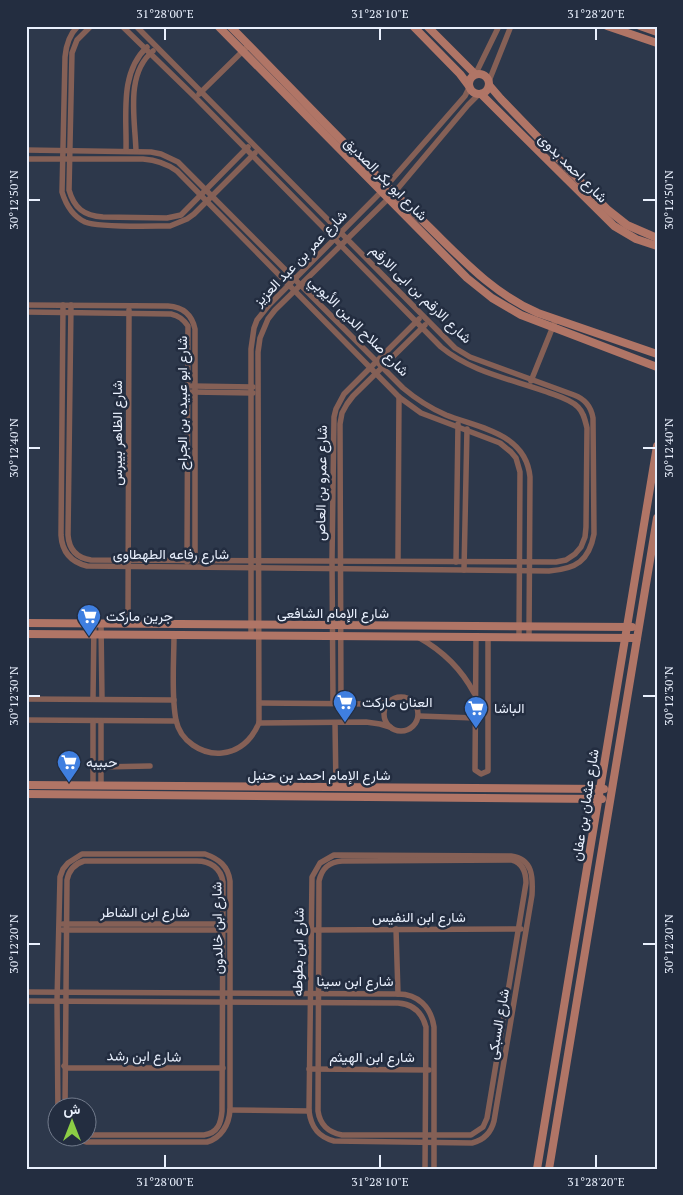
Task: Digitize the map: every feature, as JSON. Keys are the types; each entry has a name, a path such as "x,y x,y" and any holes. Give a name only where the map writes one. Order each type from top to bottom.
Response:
{"street":[{"path":"78,26 71,34 68,42 64,78 62,192 70,210 85,222 95,224 170,226 187,220 258,150"},
{"path":"91,26 82,34 74,46 72,78 69,190 71,198 82,212 92,216 174,218 187,210 252,143"},
{"name":"شارع الارقم بن ابى الارقم","path":"122,26 196,97 441,347 471,367 529,386 572,403 582,412 587,428 585,537 581,547 566,560 530,562"},
{"name":"شارع الارقم بن ابى الارقم","path":"136,26 428,322 462,353 580,398 590,407 593,418 595,510 592,547 573,568 530,571"},
{"name":"شارع ابو بكر الصديق","path":"218,26 242,52 391,196 467,278 492,298 521,315 554,323"},
{"name":"شارع ابو بكر الصديق","path":"230,26 384,189"},
{"path":"413,26 460,74 473,92 480,94 487,90 511,26"},
{"path":"428,26 476,73 483,74 489,83"},
{"path":"469,87 470,77 476,73 499,26"},
{"path":"607,26 657,43"},
{"path":"640,26 657,32"},
{"path":"126,151 128,79 136,59 152,43"},
{"path":"196,97 249,45"},
{"path":"136,151 134,81 139,68 150,53 157,48"},
{"path":"64,78 72,78"},
{"name":"شارع احمد بدوى","path":"489,83 501,100 608,210 633,228 657,238"},
{"name":"شارع عمر بن عبد العزيز","path":"255,624 250,567 250,390 251,349 254,328 263,312 288,285 384,189 462,100 469,87"},
{"name":"شارع عمر بن عبد العزيز","path":"260,723 255,624 258,567 258,390 260,338 268,319 391,196 472,100 480,94"},
{"name":"شارع احمد بدوى","path":"480,94 614,226 636,239 657,246"},
{"name":"شارع صلاح الدين الأيوبي","path":"26,150 136,151 152,152 170,157 186,169 416,399 430,408 509,440 520,449 528,462 530,477 529,637"},
{"name":"شارع صلاح الدين الأيوبي","path":"26,160 143,159 157,161 177,171 400,398 421,413 467,430 506,447 512,452 519,465 520,472 519,637"},
{"name":"شارع ابو عبيده بن الجراح","path":"26,305 175,306 182,309 191,318 195,329 195,567"},
{"name":"شارع رفاعه الطهطاوى","path":"63,305 60,535 65,551 78,564 87,566 187,560 530,562"},
{"name":"شارع رفاعه الطهطاوى","path":"71,305 68,535 71,549 76,555 84,559 187,567 530,571"},
{"name":"شارع الظاهر بيبرس","path":"128,624 129,305"},
{"name":"شارع ابو عبيده بن الجراح","path":"26,312 171,314 178,315 188,326 187,567"},
{"name":"شارع عمرو بن العاص","path":"336,625 332,568 334,417 344,394 423,316"},
{"name":"شارع عمرو بن العاص","path":"336,625 340,568 340,424 342,414 353,396 428,322"},
{"path":"554,323 657,354"},
{"path":"554,323 657,367"},
{"path":"529,386 554,323"},
{"path":"188,389 258,390"},
{"path":"398,560 400,398"},
{"path":"455,570 458,420"},
{"path":"464,570 467,423"},
{"path":"62,442 70,442"},
{"name":"شارع عثمان بن عفان","path":"537,1169 657,446"},
{"path":"586,510 595,510"},
{"name":"شارع عثمان بن عفان","path":"549,1169 657,518"},
{"name":"شارع الإمام الشافعى","path":"26,623 639,628"},
{"path":"98,623 102,699"},
{"path":"332,703 336,625"},
{"name":"شارع الإمام الشافعى","path":"26,634 637,638"},
{"path":"93,699 98,635"},
{"path":"174,635 174,700 176,721 179,730 193,745 207,752 222,753 241,746 255,732 260,723 373,723 398,731 408,730 415,725 419,716 417,706 409,698 398,697 389,702 372,704 260,702"},
{"path":"336,636 341,704"},
{"path":"416,636 451,660 475,694"},
{"path":"476,637 475,770 481,774 488,771 488,637"},
{"path":"26,699 174,700"},
{"path":"389,702 384,714 390,727"},
{"path":"419,716 476,718"},
{"path":"26,720 176,721"},
{"path":"93,721 97,786"},
{"path":"97,786 101,767 101,721"},
{"path":"335,722 336,787"},
{"path":"101,767 150,766"},
{"name":"شارع الإمام احمد بن حنبل","path":"26,785 612,789"},
{"path":"131,786 131,795"},
{"path":"258,796 259,787"},
{"path":"475,788 476,797"},
{"path":"488,788 488,797"},
{"name":"شارع الإمام احمد بن حنبل","path":"26,794 610,799"},
{"name":"شارع ابن خالدون","path":"58,1098 57,1001 60,877 63,869 68,863 82,854 120,858 202,861 212,865 222,877 223,1002 222,1117 220,1123 213,1132 204,1135 98,1141"},
{"name":"شارع ابن خالدون","path":"65,1098 67,880 70,870 79,862 120,858 205,854 218,859 223,863 229,874 231,927 230,1117 224,1130 207,1142 119,1139 98,1136"},
{"name":"شارع ابن بطوطه","path":"434,1143 334,1141 321,1136 312,1124 309,1111 309,1070 312,877 320,863 326,858 342,855 512,860 524,864"},
{"name":"شارع ابن بطوطه","path":"426,858 342,861 329,864 324,869 319,881 318,1111 323,1125 328,1130 342,1135 434,1135"},
{"name":"شارع السبكى","path":"434,1135 471,1135 480,1131 486,1123 526,878 524,864"},
{"name":"شارع السبكى","path":"434,1143 477,1142 487,1136 493,1126 527,929 533,878 531,870 524,864"},
{"name":"شارع ابن الشاطر","path":"59,927 231,927"},
{"path":"396,929 398,994"},
{"name":"شارع ابن النفيس","path":"311,930 527,929"},
{"name":"شارع ابن سينا","path":"26,992 398,994 415,998 425,1005 431,1015 434,1027 434,1169"},
{"name":"شارع ابن سينا","path":"26,1001 398,1003 411,1006 421,1015 426,1027 425,1169"},
{"name":"شارع ابن رشد","path":"57,1069 63,1065 66,1068 222,1069 226,1066 230,1069"},
{"name":"شارع ابن الهيثم","path":"309,1070 434,1070"},
{"path":"230,1110 309,1111"}],"place":[{"name":"جرين ماركت","path":"89,637"},
{"name":"العنان ماركت","path":"345,723"},
{"name":"الباشا","path":"476,729"},
{"name":"حبيبه","path":"69,783"}]}
